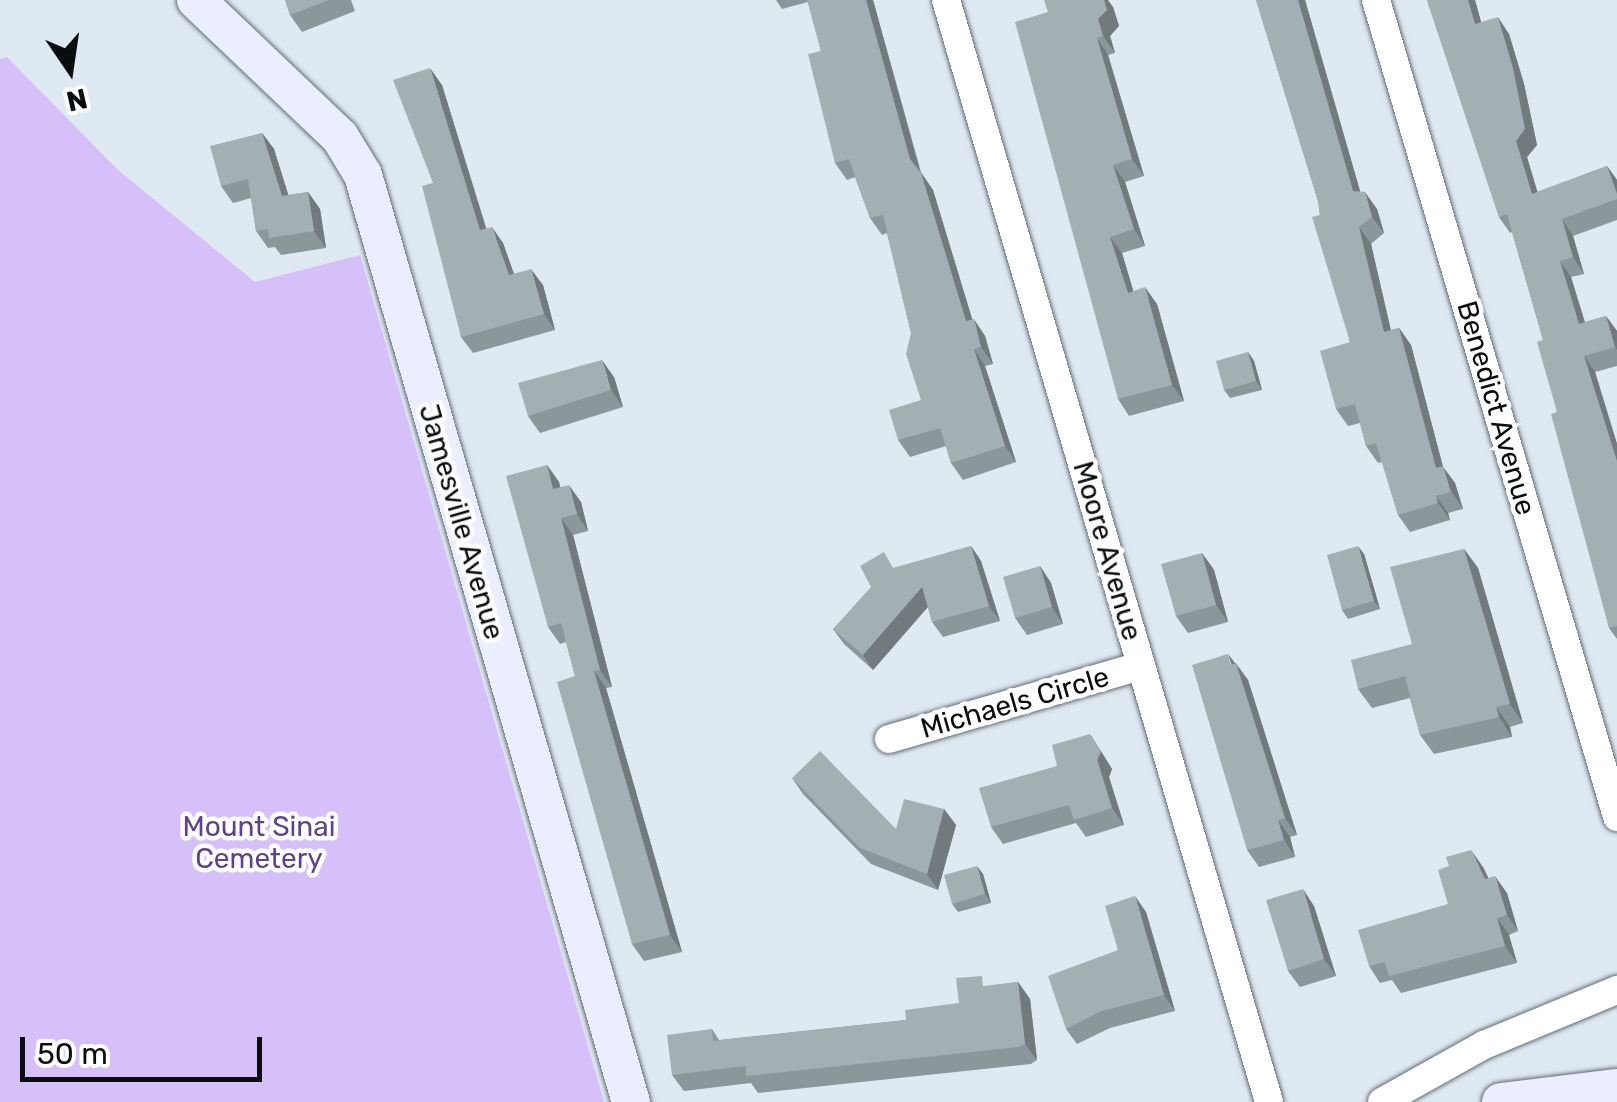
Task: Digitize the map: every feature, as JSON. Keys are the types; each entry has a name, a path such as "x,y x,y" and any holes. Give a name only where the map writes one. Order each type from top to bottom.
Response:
{"street":[{"name":"Jamesville Avenue","path":"196,0 340,137 362,176 630,1102"},
{"name":"Moore Avenue","path":"946,0 1269,1102"},
{"name":"Benedict Avenue","path":"1376,0 1617,816"},
{"name":"Michaels Circle","path":"890,739 1140,666"},
{"path":"1382,1102 1484,1045 1617,990"},
{"path":"1501,1102 1617,1088"}],"green space":[{"name":"Mount Sinai Cemetery","path":"7,57 118,170 255,282 360,255 604,1102 0,1102 0,59"}],"building":[{"path":"285,0 329,0 290,15"},
{"path":"807,0 866,0 910,159 921,173 966,321 974,319 981,347 974,349 1005,446 951,463 940,428 898,440 889,410 921,400 906,354 911,333 883,215 870,218 849,159 835,163 808,54 821,51"},
{"path":"1044,0 1104,0 1107,10 1098,19 1103,36 1097,38 1132,159 1113,165 1134,229 1110,237 1128,293 1145,287 1172,385 1118,399 1015,22 1048,12"},
{"path":"1256,0 1298,0 1353,191 1365,192 1372,217 1359,227 1384,332 1399,328 1436,468 1443,466 1451,492 1436,496 1438,503 1398,515 1376,443 1366,446 1355,404 1336,409 1320,351 1350,342 1312,217 1320,215 1318,201"},
{"path":"1427,0 1468,0 1475,24 1498,17 1525,129 1516,141 1532,194 1607,166 1617,194 1617,199 1562,219 1573,257 1560,261 1579,324 1606,316 1615,347 1584,356 1617,461 1617,626 1609,628 1551,414 1557,412 1537,342 1543,340 1507,214 1499,217"},
{"path":"430,68 480,230 492,227 509,275 531,269 544,314 461,337 422,186 433,183 393,80"},
{"path":"262,133 282,196 308,192 314,231 269,238 268,229 256,231 248,179 221,186 210,146"},
{"path":"1248,352 1256,381 1224,390 1216,361"},
{"path":"602,360 611,390 528,416 518,383"},
{"path":"547,465 553,489 569,485 577,514 561,518 600,670 594,671 670,935 632,944 557,682 575,676 561,623 548,627 506,476"},
{"path":"971,546 989,606 932,622 922,587 863,655 833,629 871,587 860,566 884,552 893,568"},
{"path":"1358,546 1374,601 1342,610 1327,555"},
{"path":"1464,549 1510,704 1496,707 1499,717 1420,735 1405,676 1358,689 1351,660 1412,644 1390,567"},
{"path":"1202,553 1216,605 1176,616 1161,564"},
{"path":"1040,566 1052,607 1015,618 1003,577"},
{"path":"1228,654 1231,665 1236,663 1285,818 1278,820 1284,840 1247,850 1192,665"},
{"path":"1090,734 1101,752 1097,760 1112,808 1074,820 1069,805 991,827 979,788 1057,766 1052,745"},
{"path":"820,751 896,829 904,799 944,809 927,874 860,848 792,778"},
{"path":"1471,850 1485,879 1495,876 1507,915 1497,918 1505,946 1389,976 1385,962 1369,966 1358,930 1448,904 1438,870 1449,866 1446,857"},
{"path":"977,866 985,894 952,904 944,875"},
{"path":"1303,889 1324,959 1288,971 1266,900"},
{"path":"1135,896 1164,995 1099,1012 1066,1029 1048,976 1118,950 1105,906"},
{"path":"982,976 983,986 1018,982 1025,1044 746,1076 746,1066 672,1075 667,1035 712,1029 713,1041 906,1020 905,1010 959,1003 956,978"}]}
